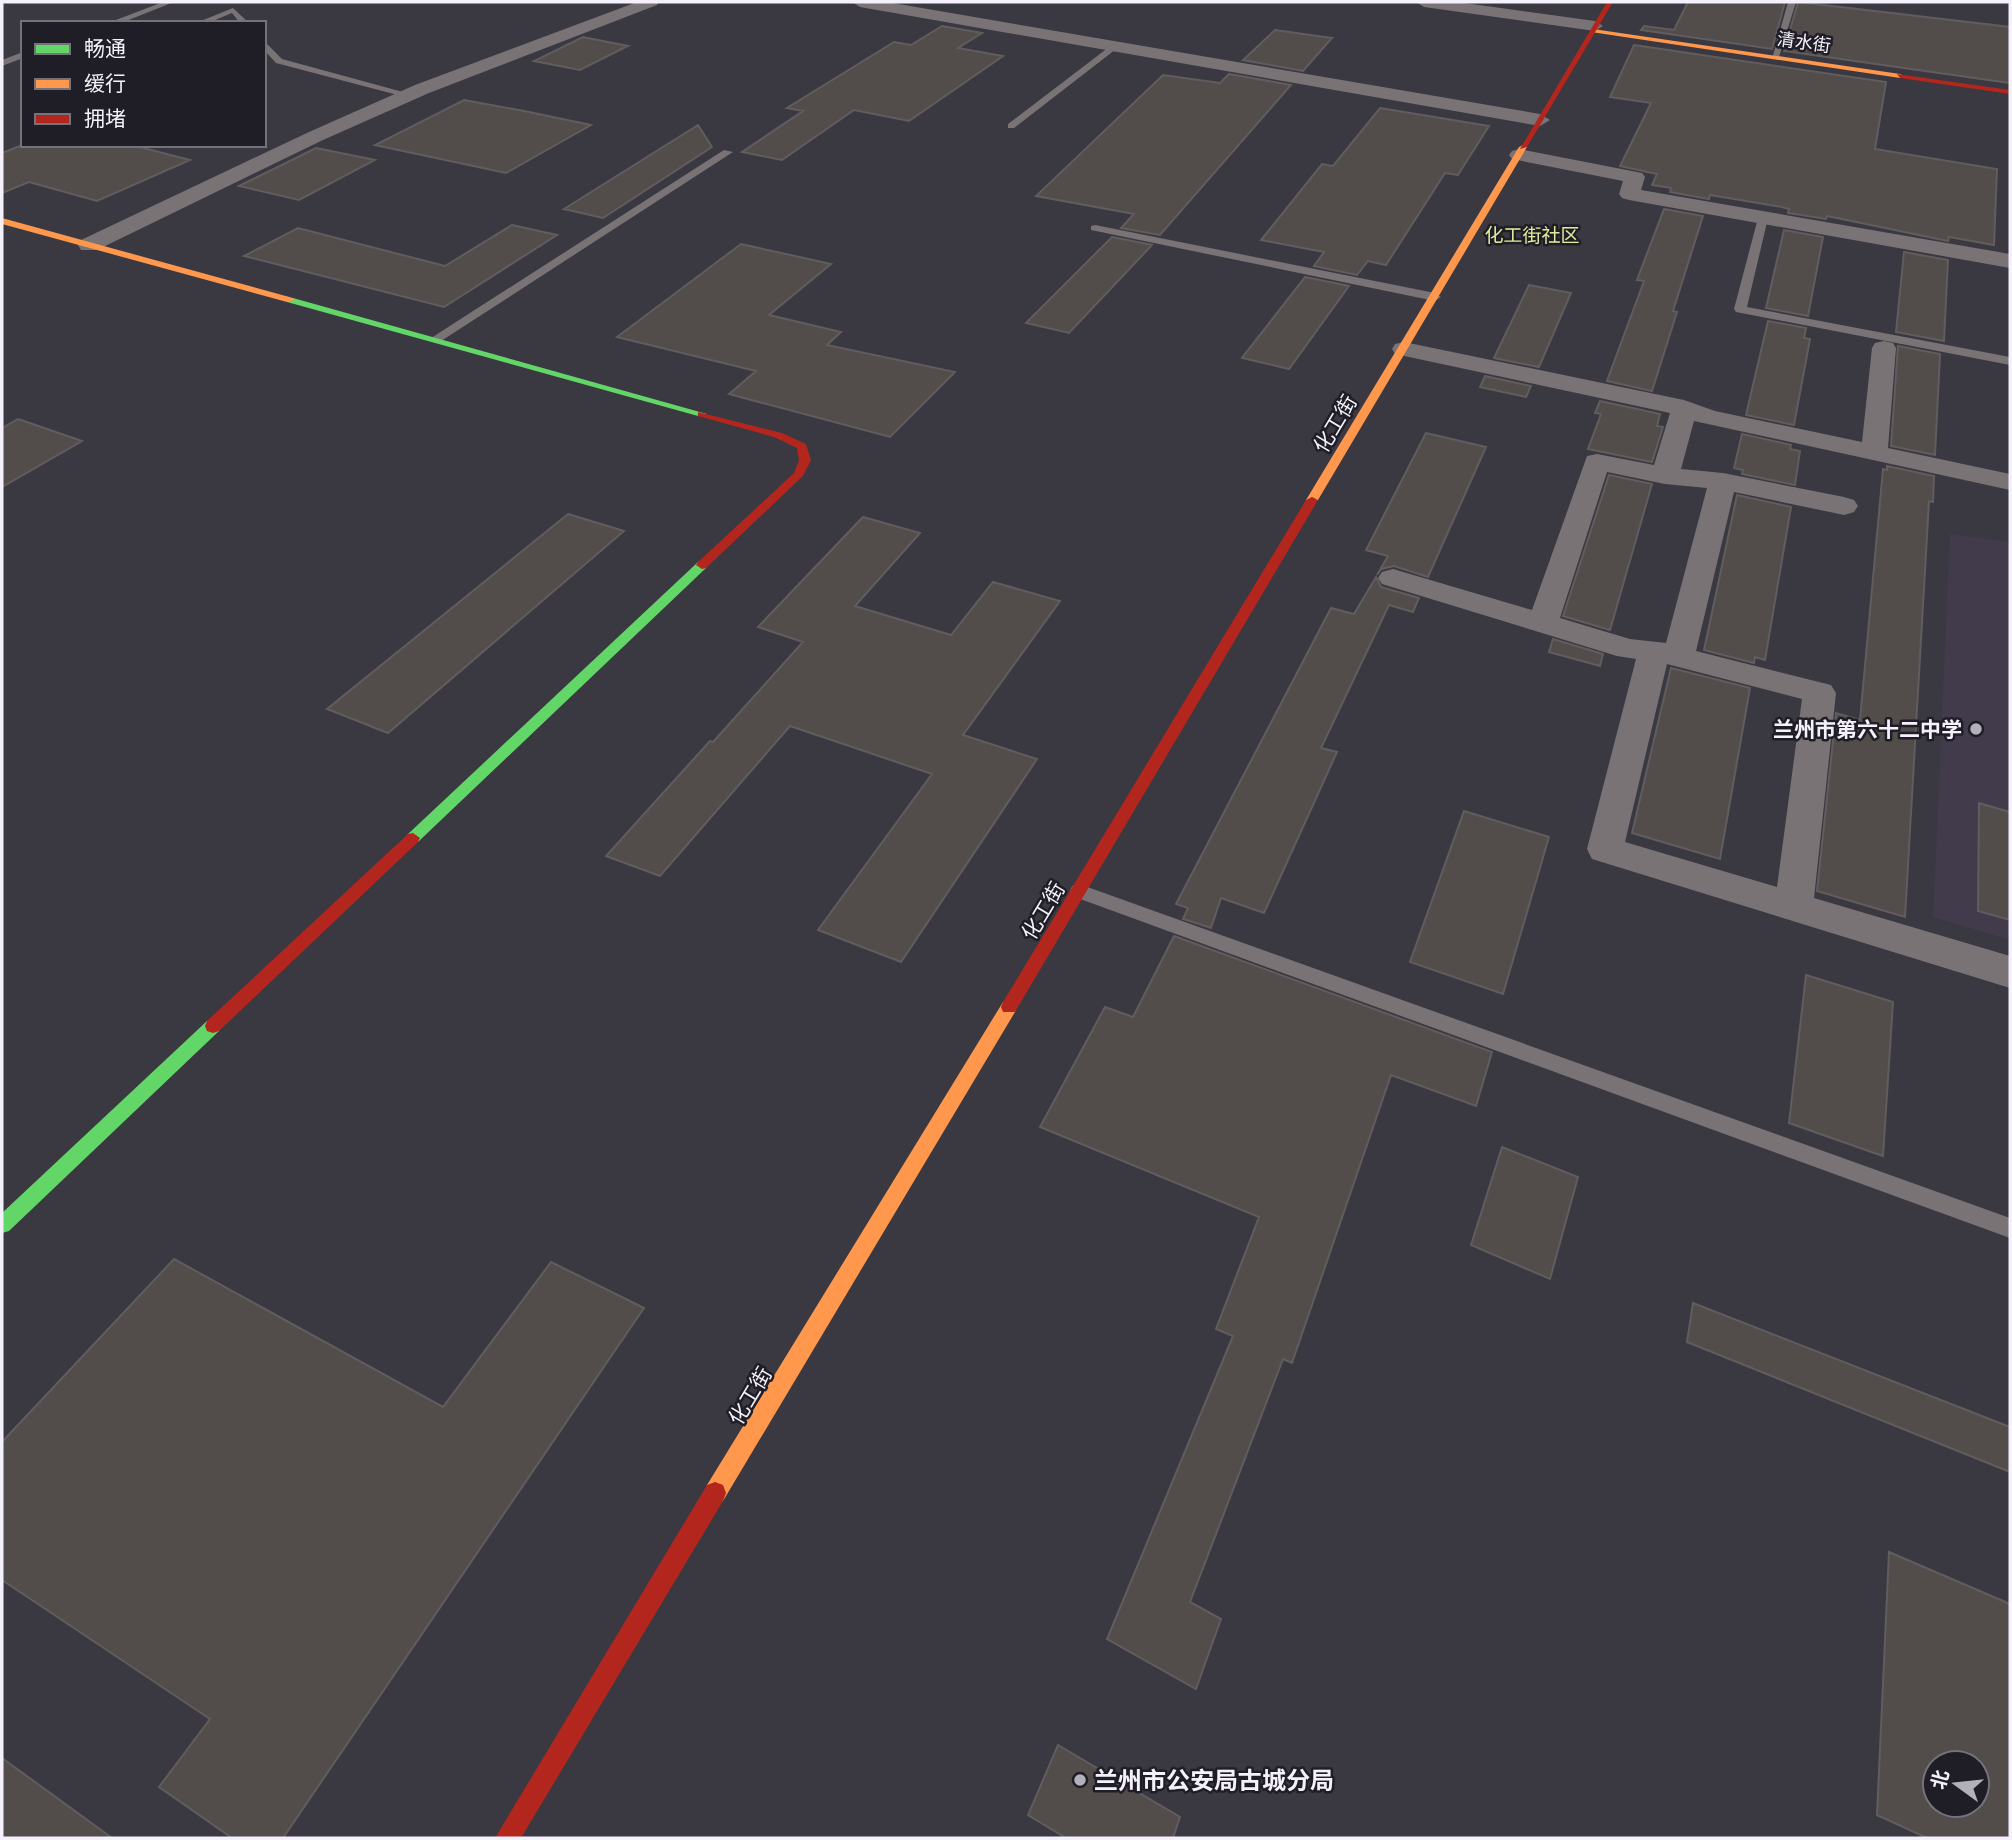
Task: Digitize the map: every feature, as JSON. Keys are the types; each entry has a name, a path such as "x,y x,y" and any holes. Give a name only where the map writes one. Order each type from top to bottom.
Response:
{"street":[{"path":"89,245 316,136 409,95 651,2"},
{"path":"860,2 1540,120"},
{"path":"1424,2 1594,29"},
{"name":"化工街","path":"508,1838 1079,891 1610,2"},
{"name":"清水街","path":"1594,29 2010,92"},
{"path":"1519,155 1635,177 1629,194 2010,261"},
{"path":"2,221 792,440 802,446 805,464 789,483 494,764 2,1225"},
{"path":"1874,452 1884,348"},
{"path":"1404,349 2010,481"},
{"path":"1665,476 1684,408"},
{"path":"1544,622 1597,462 1665,476 1723,481 1844,506"},
{"path":"1723,481 1605,849 2010,972"},
{"path":"1393,578 1628,649 1666,653 1819,693 1794,906"}],"lane":[{"path":"118,21 170,2"},
{"path":"1775,57 1792,2"},
{"path":"205,21 233,10 243,21"},
{"path":"266,46 279,61 409,95"},
{"path":"1011,126 1116,46"},
{"path":"2,63 21,56"},
{"path":"434,340 728,152"},
{"path":"1763,218 1740,309 2010,362"},
{"path":"1095,228 1435,297"},
{"path":"1079,891 2010,1228"}],"shaded area":[{"name":"兰州市第六十二中学","path":"1950,534 2010,542 2010,940 1933,917"}],"building":[{"path":"1688,2 1785,2 1772,49 1641,30 1644,26 1674,30"},
{"path":"1798,2 2010,27 2010,83 1784,51"},
{"path":"942,26 982,33 958,48 1003,56 909,121 854,110 782,160 742,152 803,111 787,108 894,42 911,45"},
{"path":"1275,30 1332,38 1303,71 1243,60"},
{"path":"583,37 628,46 580,70 534,61"},
{"path":"1634,45 1886,82 1875,149 1997,169 1994,245 1949,237 1948,241 1827,216 1826,219 1788,213 1789,209 1782,207 1710,195 1709,199 1670,192 1671,188 1652,185 1657,174 1620,166 1651,103 1610,97"},
{"path":"1229,74 1291,85 1160,235 1121,228 1134,214 1036,196 1163,75 1220,83"},
{"path":"464,100 591,125 506,173 375,145"},
{"path":"1380,108 1489,126 1458,175 1445,173 1386,265 1368,261 1357,275 1314,266 1324,252 1261,240 1322,164 1333,166"},
{"path":"698,125 712,147 603,218 564,209"},
{"path":"21,145 140,147 190,160 97,201 29,182 2,193 2,153"},
{"path":"316,148 375,160 299,200 239,186"},
{"path":"1664,209 1703,216 1673,311 1677,312 1652,391 1607,381 1644,281 1637,280"},
{"path":"512,225 557,235 444,307 244,256 298,228 445,266"},
{"path":"1784,230 1823,237 1808,316 1766,308"},
{"path":"1112,237 1152,245 1069,333 1026,323"},
{"path":"741,244 831,264 769,315 841,332 827,345 955,372 890,437 729,394 756,371 617,337"},
{"path":"1904,252 1948,260 1944,341 1896,332"},
{"path":"1305,277 1349,286 1289,369 1242,358"},
{"path":"1529,285 1571,293 1539,367 1494,358"},
{"path":"1768,321 1806,328 1804,338 1810,339 1794,425 1746,415"},
{"path":"1898,346 1940,354 1935,455 1891,446"},
{"path":"1485,376 1531,386 1526,397 1480,387"},
{"path":"1600,401 1660,414 1657,426 1663,427 1652,462 1588,449 1601,414 1595,413"},
{"path":"18,419 82,441 2,487 2,428"},
{"path":"1426,433 1486,447 1428,577 1394,566 1381,569 1377,575 1388,556 1366,550"},
{"path":"1742,434 1791,445 1790,449 1800,451 1795,485 1742,474 1743,470 1734,468"},
{"path":"1887,466 1934,476 1933,502 1929,501 1905,917 1817,891 1836,713 1860,720 1883,469 1887,470"},
{"path":"1609,475 1652,484 1610,630 1563,616"},
{"path":"1737,495 1791,507 1765,660 1755,657 1754,663 1704,650"},
{"path":"568,514 624,531 388,733 327,709"},
{"path":"863,517 920,533 855,606 951,635 993,582 1060,601 963,735 1037,759 901,962 818,930 932,774 790,726 660,876 606,856 803,642 758,627"},
{"path":"1376,577 1381,587 1419,598 1413,612 1389,605 1321,748 1337,752 1264,913 1221,898 1211,928 1183,919 1188,908 1176,904 1331,608 1354,614"},
{"path":"1553,639 1603,654 1600,666 1549,652"},
{"path":"1671,668 1750,688 1720,859 1632,833"},
{"path":"1979,803 2010,812 2010,920 1978,911"},
{"path":"1464,811 1549,837 1503,994 1410,962"},
{"path":"1174,936 1492,1052 1476,1106 1391,1075 1292,1363 1283,1359 1190,1602 1221,1619 1196,1689 1107,1639 1233,1336 1216,1329 1259,1217 1040,1127 1105,1007 1133,1017"},
{"path":"1806,975 1893,1002 1883,1156 1789,1123"},
{"path":"1502,1147 1578,1177 1550,1279 1471,1245"},
{"path":"174,1259 443,1407 551,1262 644,1308 283,1838 232,1838 159,1787 210,1719 2,1580 2,1442"},
{"path":"1693,1303 2010,1427 2010,1472 1687,1342"},
{"path":"1889,1552 2010,1604 2010,1838 1927,1838 1877,1815"},
{"name":"兰州市公安局古城分局","path":"1058,1745 1180,1817 1173,1838 1066,1838 1028,1815"},
{"path":"2,1758 112,1838 2,1838"}],"traffic: fast":[{"path":"290,300 702,414"},
{"path":"413,838 702,565"},
{"path":"2,1225 213,1026"}],"traffic: slow":[{"path":"1593,31 1900,76"},
{"path":"1312,500 1523,147"},
{"path":"2,221 290,300"},
{"path":"715,1493 1009,1007"}],"traffic: jam":[{"path":"1523,147 1610,2"},
{"path":"1900,76 2010,92"},
{"path":"702,414 778,435 802,446 805,460 799,474 702,565"},
{"path":"1009,1007 1312,500"},
{"path":"213,1026 413,838"},
{"path":"507,1838 715,1493"}],"place":[{"name":"兰州市第六十二中学","path":"1976,729"},
{"name":"兰州市公安局古城分局","path":"1080,1780"}],"district":[{"name":"化工街社区","path":"1532,235"}]}
